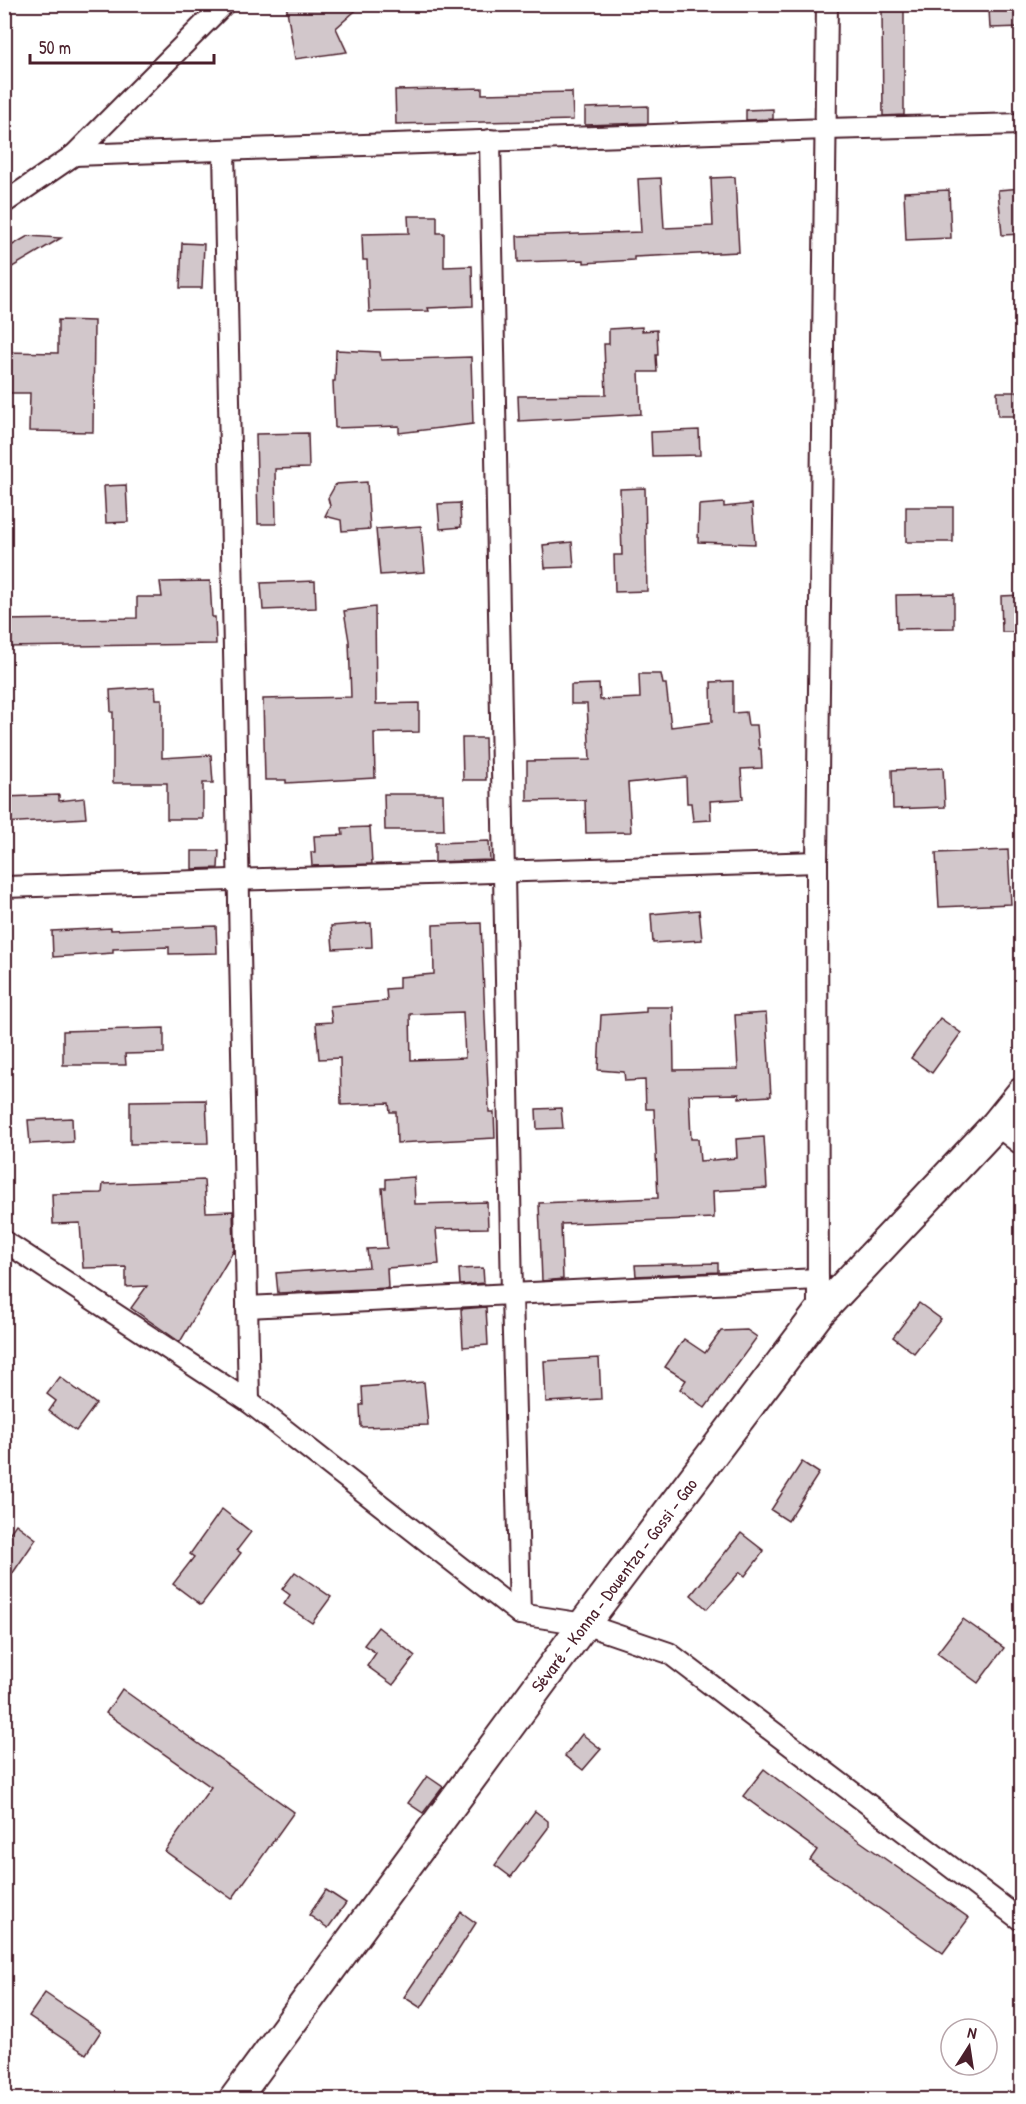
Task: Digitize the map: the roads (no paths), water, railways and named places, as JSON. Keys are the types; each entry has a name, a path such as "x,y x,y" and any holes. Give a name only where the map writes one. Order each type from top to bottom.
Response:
{"main road":[{"name":"Sévaré - Konna - Douentza - Gossi - Gao","path":"234,2100 584,1624 818,1314 996,1125 1022,1093"}],"street":[{"path":"4,203 74,155 224,4"},
{"path":"818,1314 817,862 827,4"},
{"path":"74,155 1022,124"},
{"path":"490,140 520,1614"},
{"path":"224,150 249,1402"},
{"path":"4,887 817,862"},
{"path":"996,1125 1022,1144"},
{"path":"4,1241 249,1402 520,1614 584,1624 669,1653 1022,1921"},
{"path":"247,1307 818,1279"}]}
